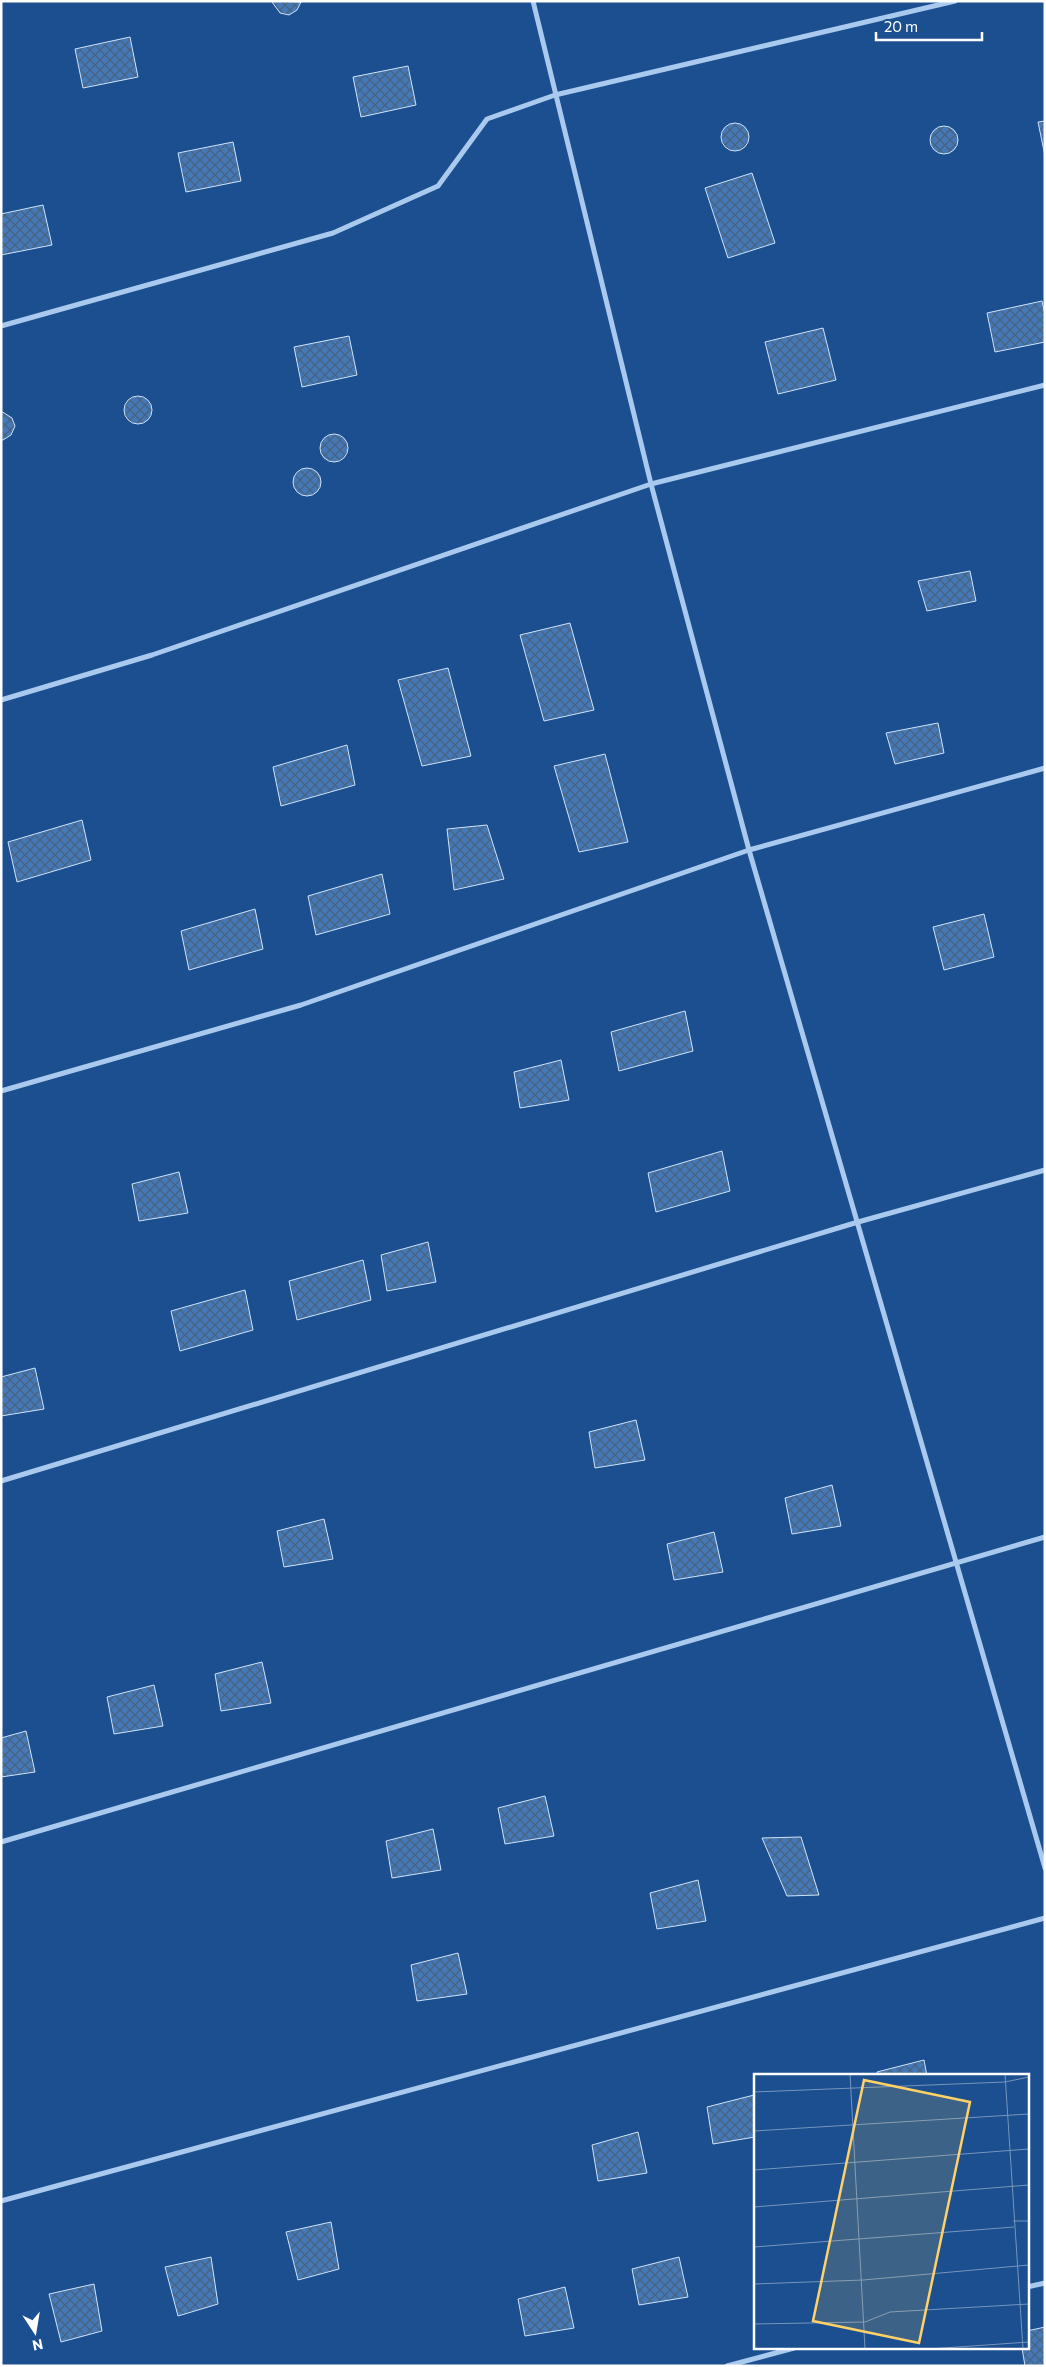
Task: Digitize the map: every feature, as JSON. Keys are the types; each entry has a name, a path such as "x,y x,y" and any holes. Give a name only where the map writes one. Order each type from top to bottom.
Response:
{"street":[{"path":"533,1 651,484 749,850 1045,1868"},
{"path":"1,326 333,233 438,186 487,119 556,94 955,1"},
{"path":"1,700 152,655 651,484 1045,385"},
{"path":"1,1091 301,1005 749,850 1045,768"},
{"path":"1,1481 858,1222 1045,1170"},
{"path":"1,1842 956,1561 1045,1537"},
{"path":"1,2201 1045,1918"},
{"path":"1028,2287 1045,2283"},
{"path":"727,2366 787,2350"}],"building":[{"path":"272,2 301,2 297,10 289,15 280,13"},
{"path":"130,37 138,77 83,88 75,49"},
{"path":"408,66 416,105 361,117 353,77"},
{"path":"1045,121 1045,156 1038,122"},
{"path":"735,123 745,127 749,137 745,147 735,151 725,147 721,137 725,127"},
{"path":"944,126 954,130 958,140 954,150 944,154 934,150 930,140 934,130"},
{"path":"233,142 241,181 186,192 178,153"},
{"path":"752,173 775,243 728,258 705,188"},
{"path":"43,205 52,245 1,255 1,214"},
{"path":"1042,301 1045,314 1045,342 995,352 987,313"},
{"path":"823,328 836,380 778,394 765,342"},
{"path":"349,336 357,375 302,387 294,347"},
{"path":"138,396 148,400 152,410 148,420 138,424 128,420 124,410 128,400"},
{"path":"1,411 12,418 15,426 11,435 3,440 1,440"},
{"path":"334,434 344,438 348,448 344,458 334,462 324,458 320,448 324,438"},
{"path":"307,468 317,472 321,482 317,492 307,496 297,492 293,482 297,472"},
{"path":"970,571 976,601 927,611 918,581"},
{"path":"570,623 594,710 544,721 520,635"},
{"path":"448,668 471,756 422,766 398,680"},
{"path":"938,723 944,753 895,764 886,733"},
{"path":"347,745 355,785 281,806 273,767"},
{"path":"605,754 628,842 579,852 554,766"},
{"path":"82,820 91,860 17,882 8,842"},
{"path":"487,825 504,879 454,890 447,829"},
{"path":"382,874 390,914 316,935 308,896"},
{"path":"255,909 263,949 189,970 181,931"},
{"path":"984,914 994,957 944,970 933,927"},
{"path":"685,1011 693,1051 619,1071 611,1032"},
{"path":"561,1060 569,1100 520,1108 514,1072"},
{"path":"722,1151 730,1191 656,1212 648,1173"},
{"path":"179,1172 188,1213 139,1221 132,1184"},
{"path":"428,1242 436,1282 387,1291 381,1255"},
{"path":"363,1260 371,1300 297,1320 289,1281"},
{"path":"245,1290 253,1330 180,1351 171,1311"},
{"path":"35,1368 44,1409 1,1416 1,1377"},
{"path":"636,1420 645,1460 595,1468 589,1432"},
{"path":"832,1485 841,1526 792,1534 785,1498"},
{"path":"324,1519 333,1559 284,1567 277,1531"},
{"path":"714,1532 723,1572 674,1580 667,1544"},
{"path":"262,1662 271,1703 221,1711 215,1674"},
{"path":"154,1685 163,1726 114,1734 107,1697"},
{"path":"26,1731 35,1772 1,1777 1,1738"},
{"path":"545,1796 554,1836 505,1844 498,1808"},
{"path":"433,1829 441,1870 392,1878 386,1841"},
{"path":"801,1837 819,1895 787,1896 762,1838"},
{"path":"698,1880 706,1921 657,1929 650,1893"},
{"path":"458,1953 467,1994 417,2001 411,1965"},
{"path":"924,2060 927,2074 878,2074 877,2072"},
{"path":"754,2095 754,2137 713,2144 707,2107"},
{"path":"638,2132 647,2173 598,2181 592,2145"},
{"path":"331,2222 339,2269 298,2280 286,2232"},
{"path":"211,2257 218,2304 178,2316 165,2267"},
{"path":"679,2257 688,2297 639,2305 632,2269"},
{"path":"94,2284 102,2331 61,2342 49,2294"},
{"path":"565,2287 574,2328 525,2336 518,2299"},
{"path":"1045,2327 1045,2366 1025,2366 1022,2350 1028,2350 1028,2331"}]}
